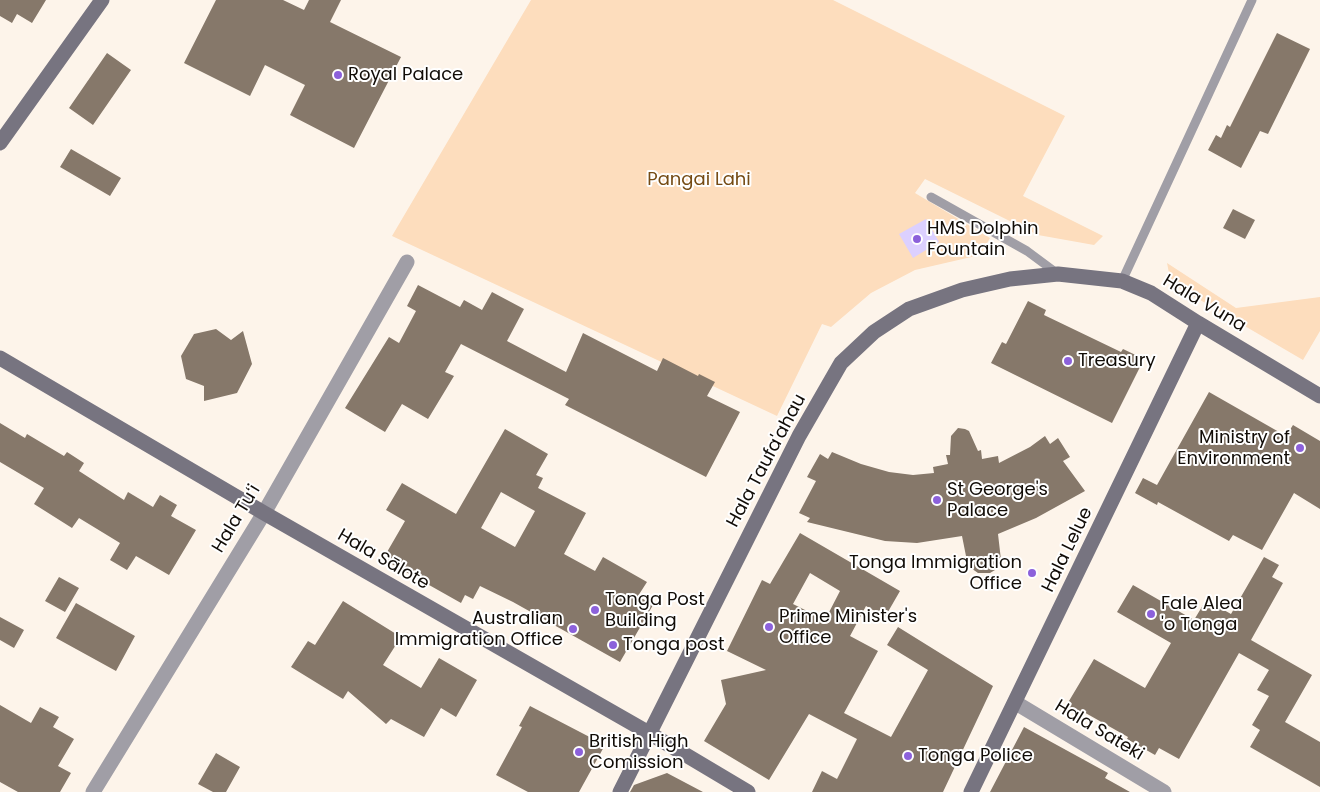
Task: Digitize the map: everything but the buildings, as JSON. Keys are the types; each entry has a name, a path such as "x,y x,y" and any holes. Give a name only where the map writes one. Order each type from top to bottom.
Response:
{"main road":[{"path":"0,143 102,0"},
{"name":"Hala Vuna","path":"1058,274 1122,281 1151,293 1320,396"},
{"name":"Hala Taufa'ahau","path":"620,792 799,436 841,363 874,332 909,309 962,290 1010,279 1058,274"},
{"name":"Hala Lelue","path":"971,792 1016,703 1198,323"},
{"name":"Hala Sālote","path":"0,358 264,513 649,733 748,792"}],"street":[{"name":"Hala Tuʻi","path":"92,792 264,513 407,262"},
{"name":"Hala Sateki","path":"1016,703 1164,792"}],"lane":[{"path":"1122,281 1252,0"},
{"path":"931,197 1028,251 1058,274"}],"green space":[{"name":"Pangai Lahi","path":"531,0 833,0 1065,116 1023,196 1103,236 1094,245 1038,235 925,179 915,193 990,238 980,255 915,270 871,293 831,327 822,324 777,416 392,236"},
{"path":"1167,263 1236,308 1320,297 1320,331 1303,360 1171,283"}],"shaded area":[{"path":"926,219 939,242 913,258 899,234"}],"place":[{"name":"Royal Palace","path":"338,75"},
{"name":"HMS Dolphin Fountain","path":"917,239"},
{"name":"Treasury","path":"1068,361"},
{"name":"Ministry of Environment","path":"1300,448"},
{"name":"St George's Palace","path":"937,500"},
{"name":"Tonga Immigration Office","path":"1032,573"},
{"name":"Tonga Post Building","path":"595,610"},
{"name":"Fale Alea 'o Tonga","path":"1151,614"},
{"name":"Prime Minister's Office","path":"769,627"},
{"name":"Australian Immigration Office","path":"573,629"},
{"name":"Tonga post","path":"613,645"},
{"name":"British High Comission","path":"579,752"},
{"name":"Tonga Police","path":"908,756"}]}
